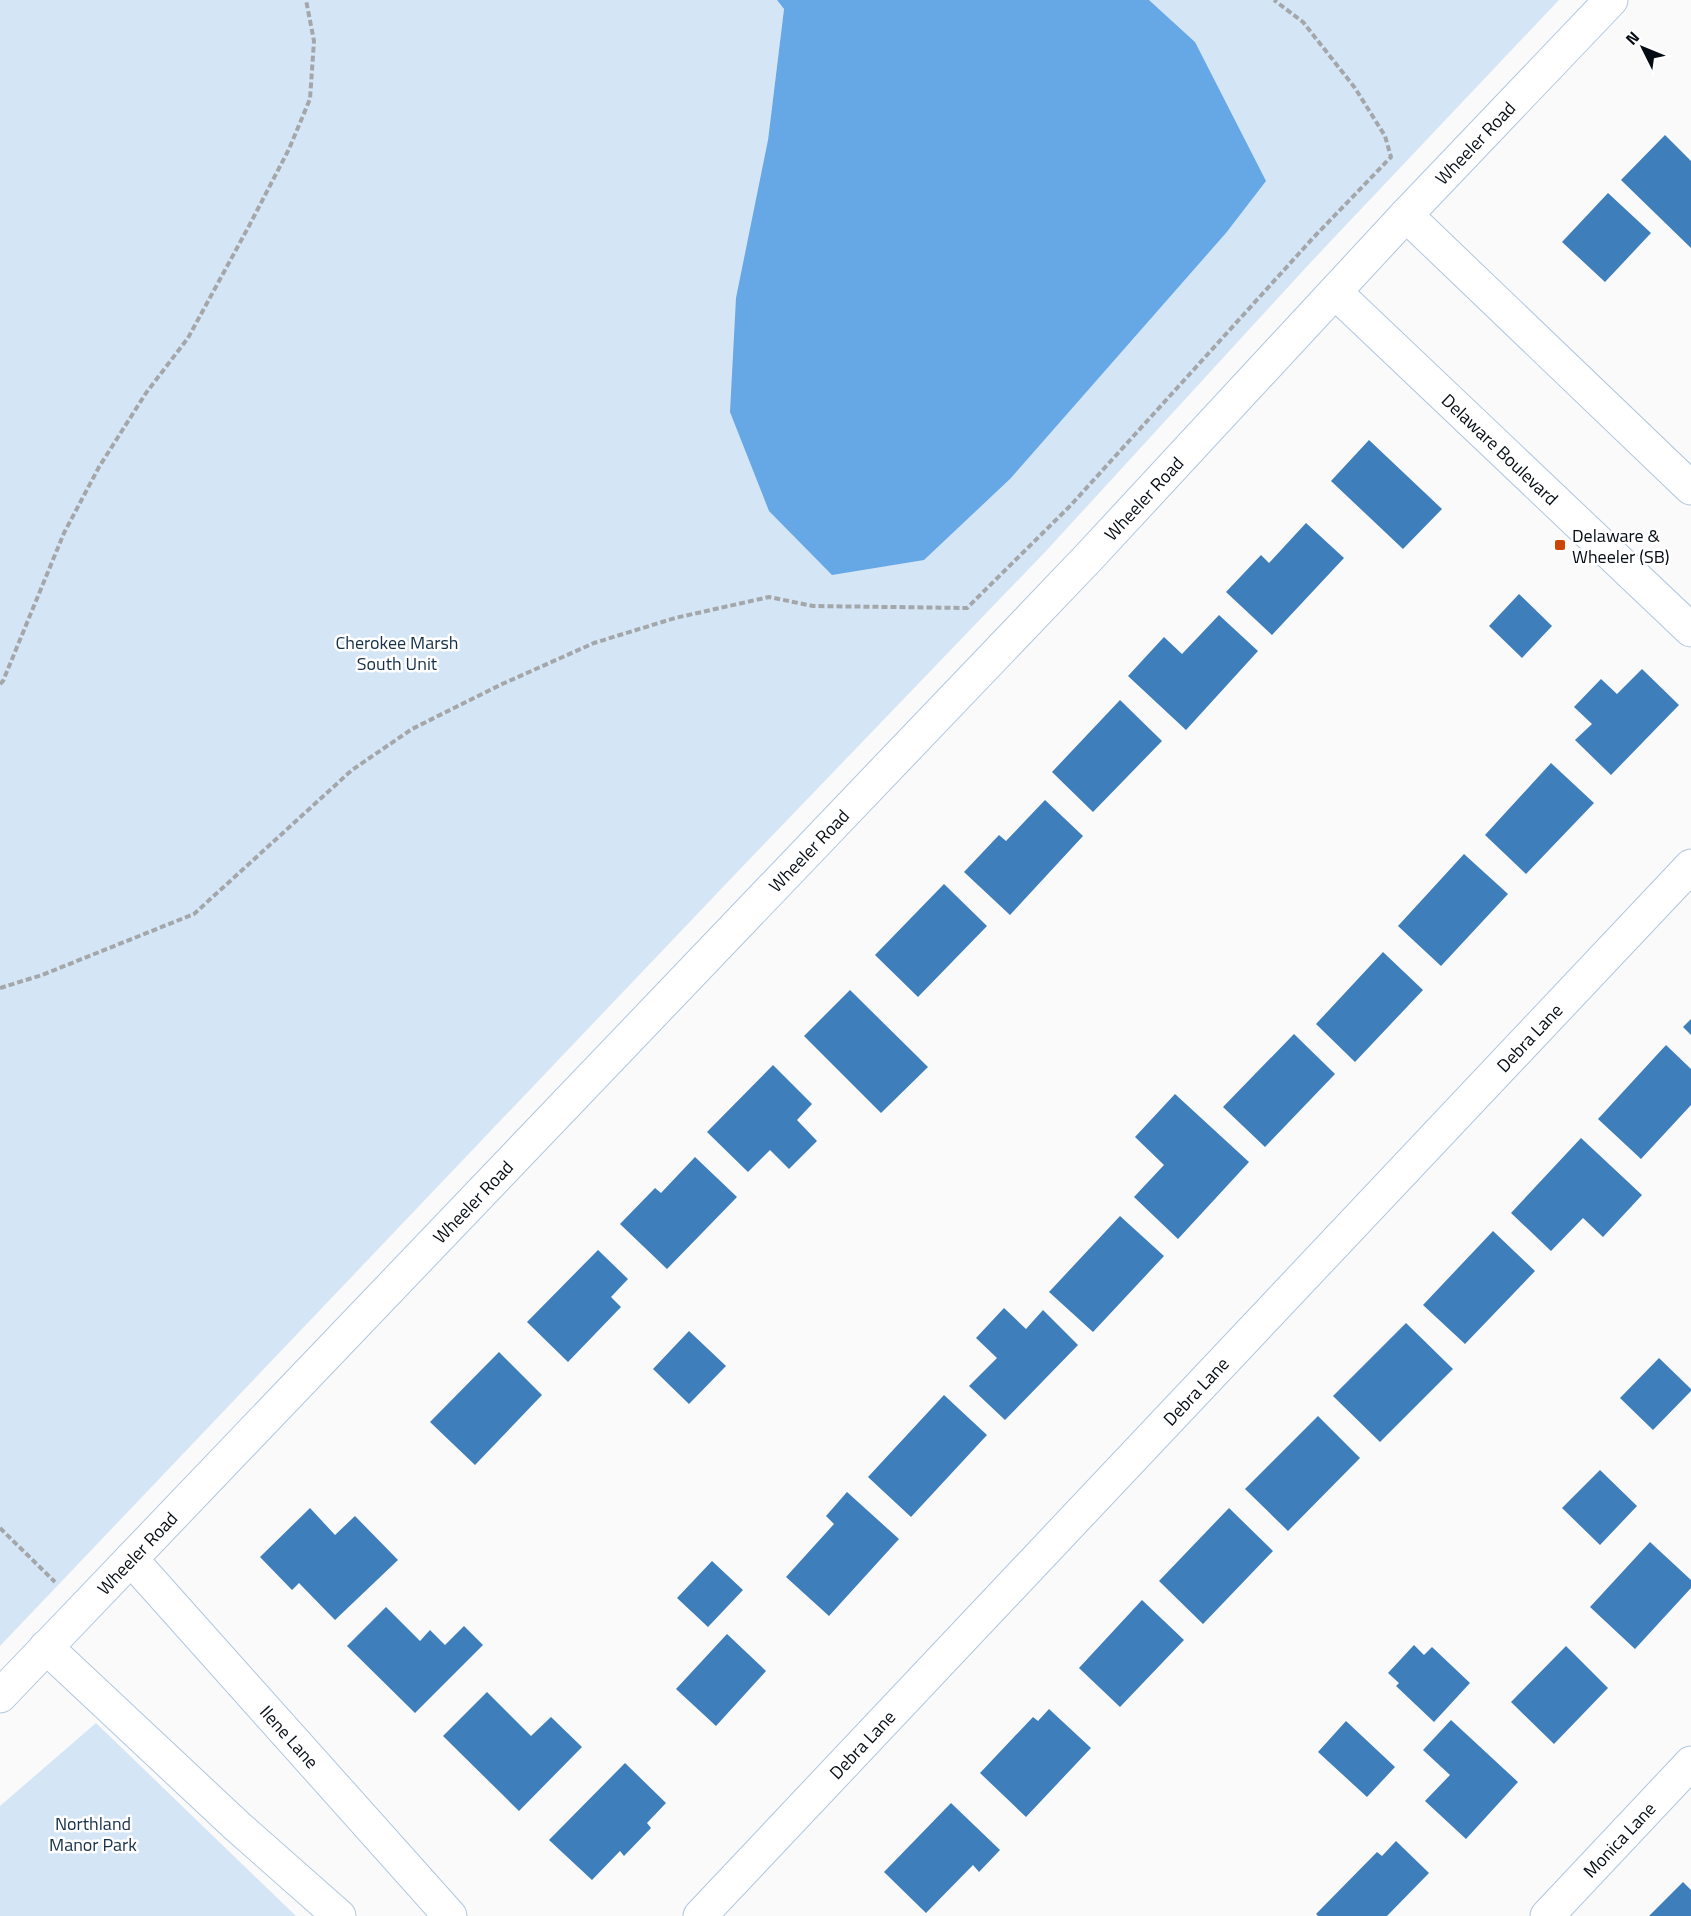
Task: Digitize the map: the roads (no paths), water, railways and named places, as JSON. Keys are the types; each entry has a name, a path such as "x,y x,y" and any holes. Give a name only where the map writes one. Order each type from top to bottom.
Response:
{"street":[{"name":"Wheeler Road","path":"0,1696 1104,541 1406,215 1611,0"},
{"path":"1406,215 1691,488"},
{"name":"Delaware Boulevard","path":"1335,292 1691,630"},
{"name":"Debra Lane","path":"700,1916 1691,866"},
{"name":"Ilene Lane","path":"130,1559 450,1916"},
{"path":"46,1647 237,1826 339,1916"},
{"name":"Monica Lane","path":"1547,1916 1691,1763"}],"water":[{"path":"777,0 1149,0 1195,42 1266,181 1226,233 1011,478 924,560 832,575 769,511 730,412 736,298 768,140 784,9"}],"place":[{"name":"Delaware & Wheeler (SB)","path":"1560,545"}],"park label":[{"name":"Cherokee Marsh South Unit","path":"397,652"},
{"name":"Northland Manor Park","path":"93,1833"}]}
